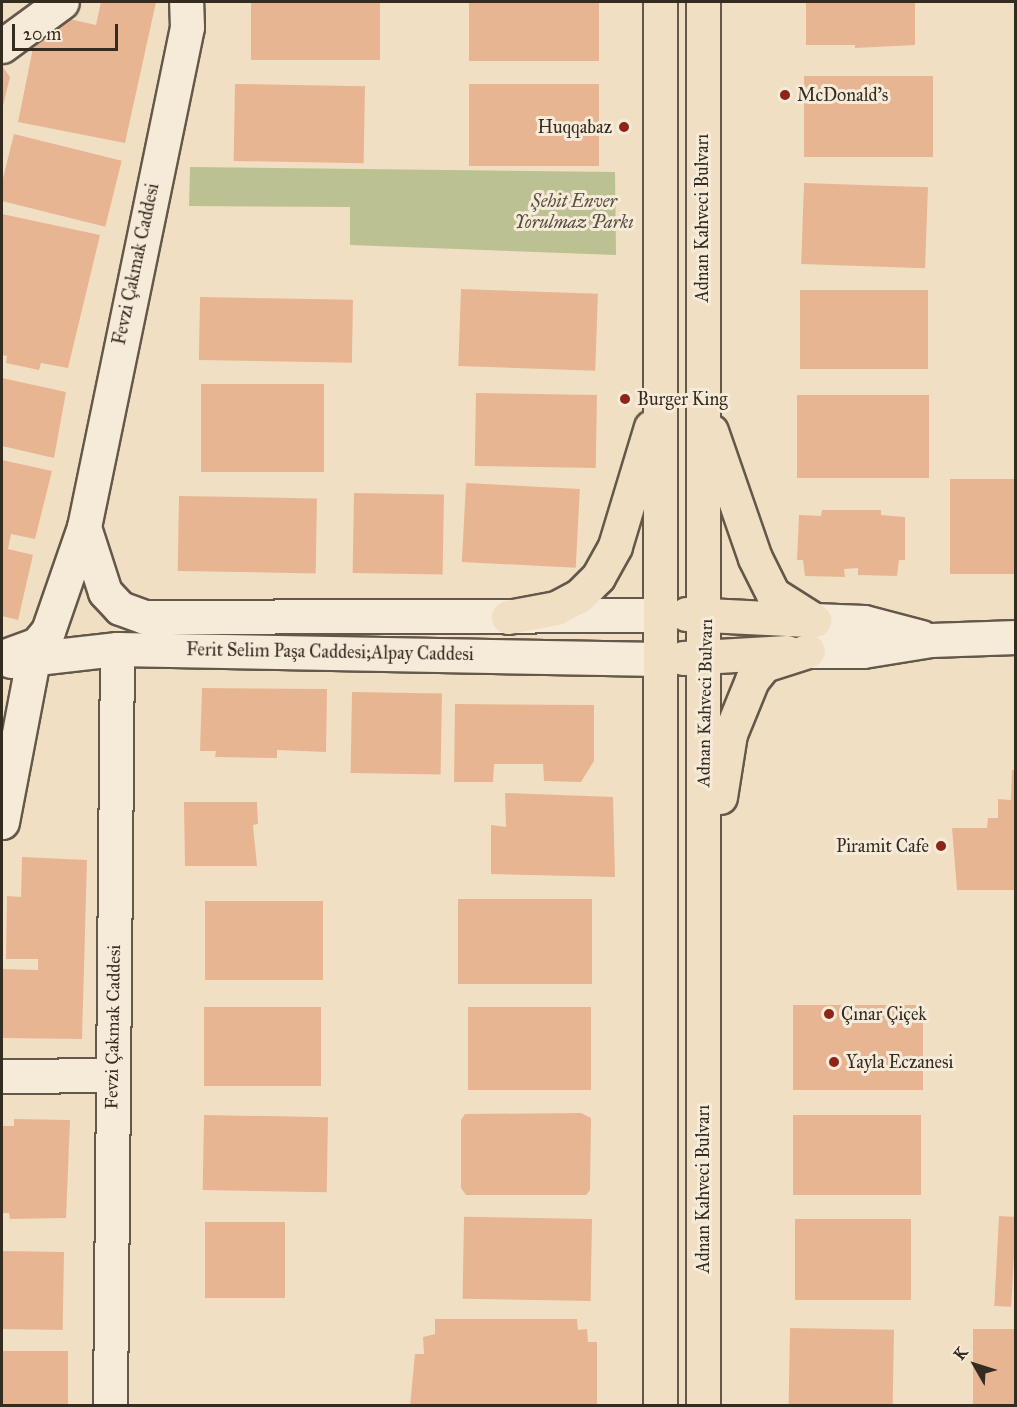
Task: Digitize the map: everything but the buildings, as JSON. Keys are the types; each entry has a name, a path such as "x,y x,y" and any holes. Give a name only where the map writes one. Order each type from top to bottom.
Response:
{"main road":[{"path":"2,46 62,2"},
{"name":"Fevzi Çakmak Caddesi","path":"2,658 37,644 48,631 84,527 187,27 186,2"},
{"path":"660,2 660,1406"},
{"name":"Adnan Kahveci Bulvarı","path":"703,2 701,401 706,613 703,900 704,1406"},
{"path":"508,617 556,608 579,596 598,577 615,546 661,394"},
{"path":"701,401 755,558 773,594 811,635"},
{"path":"84,527 105,592 120,608 133,615 508,617 706,613 811,635"},
{"path":"660,659 704,658 864,622 932,640 1016,637"},
{"path":"703,900 730,734 742,704 752,680 764,665 811,635"},
{"name":"Fevzi Çakmak Caddesi","path":"110,1406 117,649"},
{"name":"Ferit Selim Paşa Caddesi;Alpay Caddesi","path":"2,658 33,660 117,649 660,659"},
{"path":"2,822 33,660"},
{"path":"2,1077 112,1075"}],"green space":[{"name":"Şehit Enver Yorulmaz Parkı","path":"190,167 615,172 616,255 350,245 350,207 189,206"}],"place":[{"name":"McDonald's","path":"785,95"},
{"name":"Huqqabaz","path":"624,127"},
{"name":"Burger King","path":"625,399"},
{"name":"Piramit Cafe","path":"941,846"},
{"name":"Çınar Çiçek","path":"829,1014"},
{"name":"Yayla Eczanesi","path":"834,1062"}]}
